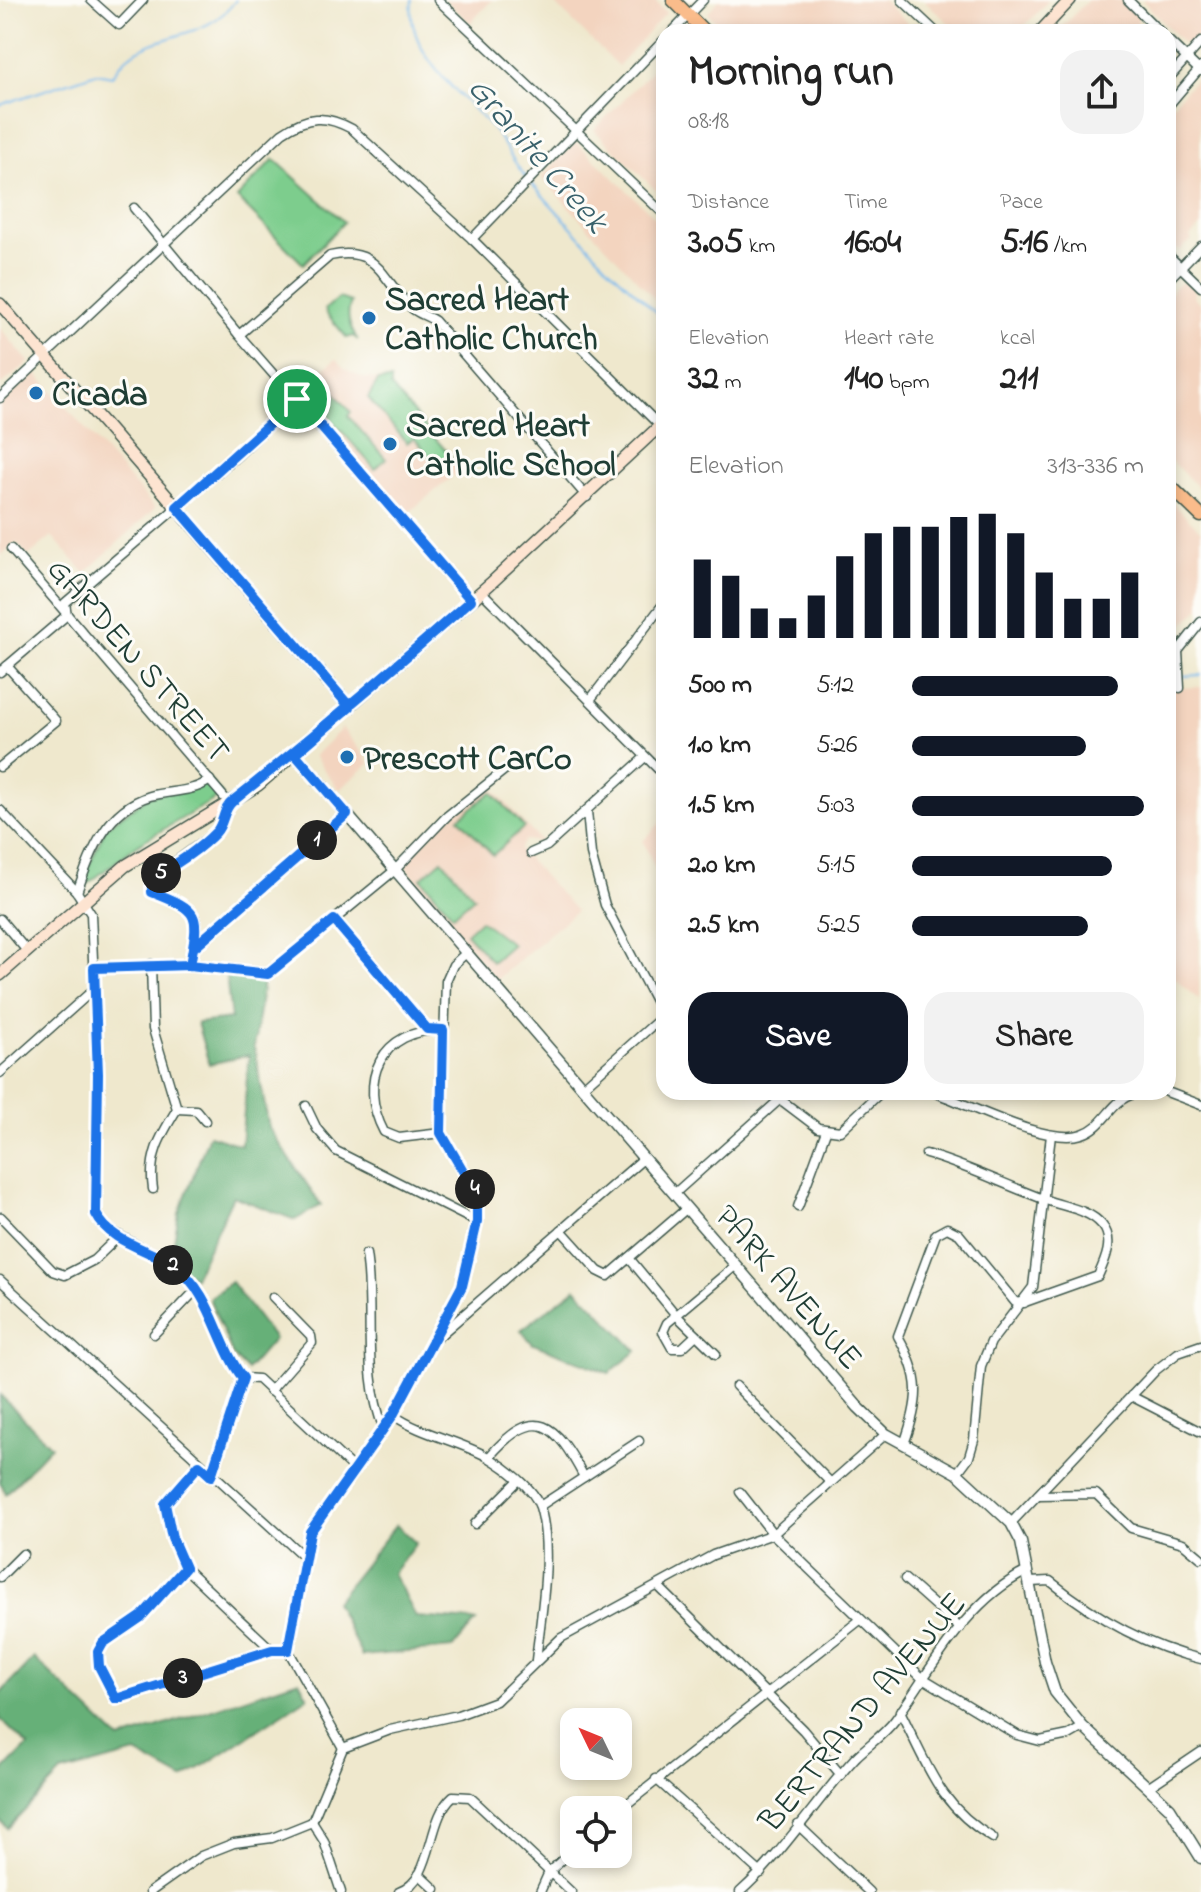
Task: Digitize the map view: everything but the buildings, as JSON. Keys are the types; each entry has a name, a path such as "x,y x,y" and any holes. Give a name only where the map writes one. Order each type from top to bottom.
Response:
{"main road":[{"path":"673,0 697,24"},
{"path":"1048,24 1070,0"},
{"path":"0,304 350,707"},
{"path":"0,975 81,897 153,847 229,803 295,754 656,433"},
{"path":"1176,492 1201,516"}],"street":[{"path":"91,0 119,25 143,0"},
{"path":"438,0 656,206"},
{"path":"680,24 703,0"},
{"path":"902,0 928,24"},
{"path":"1128,0 1152,24"},
{"path":"1176,70 1201,42"},
{"path":"472,239 656,48"},
{"path":"1176,48 1200,70 1176,97"},
{"path":"0,398 282,133 300,120 334,119 352,129 472,239 656,419"},
{"path":"134,208 239,335 471,600"},
{"path":"1176,272 1201,246"},
{"path":"239,335 330,256 348,252 366,255 414,311 435,321 587,497"},
{"path":"1176,262 1201,287"},
{"path":"0,767 56,721 4,669 67,615 65,603 297,399"},
{"name":"GARDEN STREET","path":"11,549 229,803"},
{"path":"481,591 656,767"},
{"path":"590,700 656,613"},
{"path":"1180,688 1177,662 1182,643 1201,622"},
{"name":"PARK AVENUE","path":"295,754 735,1266 886,1434 957,1473 1011,1523 1021,1542 1045,1662 1055,1692 1083,1727 1170,1808 1201,1858"},
{"path":"531,853 547,846 645,757"},
{"path":"94,968 190,965 268,974 395,870 447,816 517,760"},
{"path":"81,897 90,851 106,827 127,808 149,796 198,789 210,780"},
{"path":"190,965 198,923 195,914 181,904 152,892 150,883 219,830 229,803"},
{"path":"0,810 81,897 91,914 98,1074 96,1214 101,1224 118,1237 178,1268 197,1289 227,1358 243,1378 258,1379 355,1470"},
{"path":"587,811 591,854 605,905 656,1003"},
{"path":"193,948 347,814"},
{"path":"0,919 27,951"},
{"path":"334,920 427,1029"},
{"path":"343,1748 288,1650 303,1556 310,1532 393,1415 462,1286 477,1222 477,1195 441,1133 446,981 453,965 466,953"},
{"path":"151,964 153,1029 177,1109 155,1146 150,1167 153,1189"},
{"path":"0,1073 92,991"},
{"path":"582,1088 656,1022"},
{"path":"441,1133 399,1138 384,1132 375,1115 376,1063 386,1048 427,1029 443,1030"},
{"path":"1176,1095 1201,1105"},
{"path":"674,1194 780,1100"},
{"path":"790,1100 826,1131 840,1131 873,1100"},
{"path":"958,1100 1051,1135 1082,1135 1099,1123 1115,1103 1122,1100"},
{"path":"306,1106 317,1129 336,1151 477,1222"},
{"path":"177,1109 196,1110 205,1121"},
{"path":"798,1207 826,1131"},
{"path":"957,1473 969,1457 974,1440 981,1366 991,1342 1024,1303 1033,1287 1051,1135"},
{"path":"904,1444 917,1408 917,1386 913,1361 898,1336 936,1234 947,1228 959,1234 1015,1302 1024,1303 1098,1276 1107,1257 1109,1237 1102,1225 1088,1214 967,1165 926,1154"},
{"path":"432,1342 643,1159"},
{"path":"561,1230 598,1271 608,1276 686,1209"},
{"path":"1,1217 53,1271 65,1275 94,1260 118,1237"},
{"path":"366,1254 372,1292 373,1403 384,1429"},
{"path":"629,1258 676,1315 716,1354"},
{"path":"696,1335 682,1348 672,1348 663,1332 676,1315 735,1266"},
{"path":"0,1280 8,1283 199,1465 303,1556"},
{"path":"154,1334 197,1289"},
{"path":"270,1391 312,1343 311,1336 273,1297"},
{"path":"1011,1523 1131,1396 1178,1353 1201,1345"},
{"path":"211,1476 243,1378"},
{"path":"736,1386 830,1482"},
{"path":"1131,1396 1201,1432"},
{"path":"393,1415 411,1427 489,1457 531,1492 540,1506 544,1536 543,1594 536,1660"},
{"path":"489,1457 501,1443 532,1424 549,1427 564,1440 584,1477"},
{"path":"150,1892 201,1856 234,1843 272,1838 312,1822 343,1748 390,1730 458,1715 496,1701 561,1638 713,1555 773,1534 886,1434"},
{"path":"540,1506 639,1441"},
{"path":"199,1465 165,1504 172,1538 185,1568 272,1650"},
{"path":"475,1524 518,1481"},
{"path":"740,1492 773,1534 921,1677 1017,1735 1040,1741 1069,1735 1083,1727"},
{"path":"1038,1495 1096,1494 1131,1528 1183,1543 1201,1558"},
{"path":"0,1577 23,1554"},
{"path":"185,1568 141,1617 103,1643 98,1652 99,1666 116,1699 272,1650 288,1650"},
{"path":"1029,1576 1050,1581 1075,1601 1126,1632 1170,1652 1201,1659"},
{"name":"BERTRAND AVENUE","path":"740,1892 761,1873 798,1825 900,1711 921,1677 960,1628 1007,1581 1029,1576"},
{"path":"905,1579 960,1628"},
{"path":"658,1586 803,1730 841,1775"},
{"path":"632,1799 860,1620"},
{"path":"900,1711 944,1799 968,1823 993,1838"},
{"path":"1149,1787 1201,1752"},
{"path":"656,1779 761,1873"},
{"path":"399,1892 410,1888 419,1874 441,1806 453,1796 470,1797 571,1892"},
{"path":"312,1822 324,1841 341,1892"},
{"path":"798,1825 869,1892"},
{"path":"540,1892 549,1872 560,1862"},
{"path":"419,1874 435,1889"}],"shaded area":[{"path":"445,0 492,0 470,23"},
{"path":"551,0 654,0 666,13 618,66"},
{"path":"719,0 883,0 908,24 718,24 708,13"},
{"path":"924,0 1049,0 1026,24 950,24"},
{"path":"1088,0 1124,0 1138,13 1138,24 1065,24"},
{"path":"1142,0 1201,0 1201,34 1193,43 1183,43 1176,36 1176,24 1165,24"},
{"path":"656,66 656,190 594,130"},
{"path":"1199,75 1201,225 1190,237 1192,240 1180,250 1176,248 1176,101"},
{"path":"576,142 656,218 656,300 541,177"},
{"path":"1183,282 1195,290 1194,298 1201,304 1201,490 1176,466 1176,286"},
{"path":"0,328 29,362 0,386"},
{"name":"Sacred Heart Catholic School","path":"336,359 344,368 363,378 391,380 391,387 463,468 403,517 296,392"},
{"path":"36,373 155,508 85,573 52,536 28,556 16,542 0,556 0,404"},
{"path":"1176,507 1201,531 1201,607 1181,627 1176,639"},
{"path":"1201,687 1199,1000 1176,979 1176,688"},
{"path":"342,728 370,763 339,790 314,756"},
{"path":"490,785 541,842 525,840 519,849 576,911 496,980 404,864 449,817"},
{"path":"656,827 656,870 643,841"}],"green space":[{"path":"274,159 344,222 303,264 237,198"},
{"path":"339,298 351,302 349,322 358,340 353,336 347,338 327,314 325,309"},
{"path":"391,380 391,387 453,459 441,469 414,438 407,443 368,398 378,381"},
{"path":"325,382 351,412 348,416 386,459 375,469 310,395"},
{"path":"210,780 222,795 140,843 77,892 106,827 149,796"},
{"path":"492,792 524,827 493,855 459,818"},
{"path":"442,860 474,897 453,915 421,878"},
{"path":"480,920 512,944 492,962 466,933"},
{"path":"226,975 263,980 254,1047 269,1128 321,1205 295,1220 233,1196 194,1278 171,1258 179,1213 209,1135 241,1145 249,1055 209,1064 197,1023 231,1019"},
{"path":"231,1282 274,1339 247,1370 233,1356 209,1298"},
{"path":"576,1288 637,1351 609,1373 533,1344 521,1330"},
{"path":"0,1395 51,1446 6,1494 0,1482"},
{"path":"396,1525 416,1543 393,1573 416,1617 476,1621 453,1648 362,1656 335,1602"},
{"path":"34,1658 120,1740 299,1680 308,1697 183,1779 136,1753 61,1773 8,1828 0,1821 0,1774 28,1746 0,1719 0,1694"}],"waterway":[{"path":"0,105 96,73 112,76 129,56 142,48 212,22 236,0"},
{"name":"Granite Creek","path":"412,0 412,20 427,57 495,132 527,178"},
{"name":"Granite Creek","path":"531,183 609,268 656,312"},
{"name":"Granite Creek","path":"1181,676 1201,675"}],"place":[{"name":"Sacred Heart Catholic Church","path":"369,318"},
{"name":"Cicada","path":"36,393"},
{"name":"Sacred Heart Catholic School","path":"390,444"},
{"name":"Prescott CarCo","path":"347,757"}],"route":[{"path":"297,399 177,507 350,707 295,754 347,814 193,948 190,965 94,968 92,991 98,1074 96,1214 101,1224 118,1237 178,1268 197,1289 227,1358 243,1378 211,1476 199,1465 165,1504 172,1538 185,1568 141,1617 103,1643 98,1652 99,1666 116,1699 272,1650 288,1650 303,1556 310,1532 393,1415 462,1286 477,1222 477,1195 470,1177 441,1133 443,1030 427,1029 334,920 282,966 268,974 190,965 193,948 198,923 195,914 181,904 152,892 150,883 219,830 229,803 258,785 295,754 336,719 350,707 393,670 471,600 297,399"}]}
